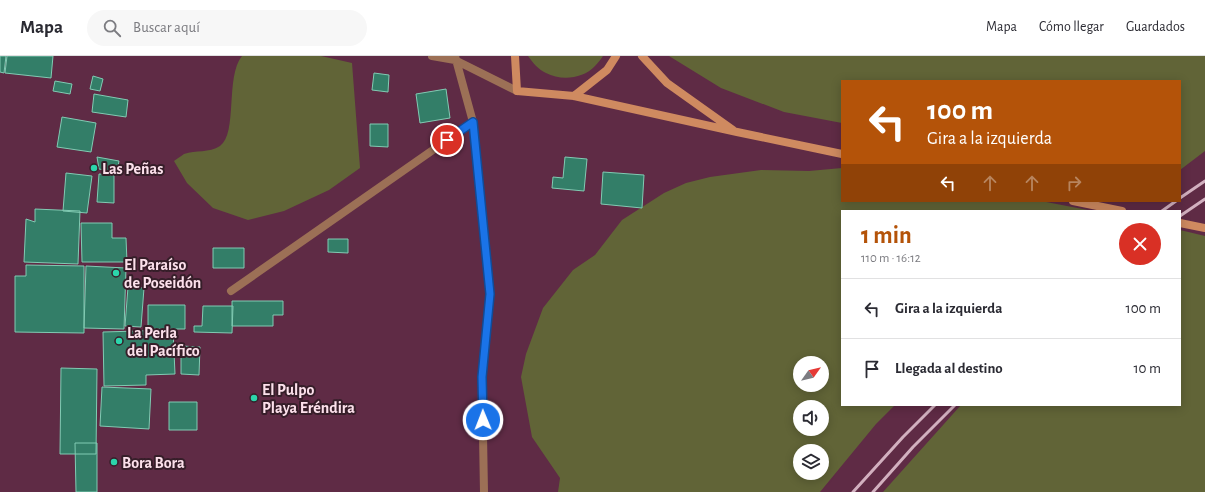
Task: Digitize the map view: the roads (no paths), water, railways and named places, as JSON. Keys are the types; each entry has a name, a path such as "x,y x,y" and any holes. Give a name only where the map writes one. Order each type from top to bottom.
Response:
{"main road":[{"path":"515,56 517,91 574,96 841,154"},
{"path":"574,96 607,70 616,56"},
{"path":"642,56 667,83 737,132"},
{"path":"1078,202 1117,210"},
{"path":"1181,223 1205,228"}],"street":[{"path":"432,56 455,58 517,91"},
{"path":"455,58 473,122 490,294 482,377 484,492"},
{"path":"231,291 473,122"}],"railway":[{"path":"1181,197 1205,181"},
{"path":"1181,215 1205,199"},
{"path":"1163,210 1175,202"},
{"path":"853,492 903,437 934,406"},
{"path":"873,492 913,447 954,406"}],"place":[{"name":"Las Peñas","path":"94,168"},
{"name":"El Paraíso de Poseidón","path":"116,273"},
{"name":"La Perla del Pacífico","path":"119,341"},
{"name":"El Pulpo Playa Eréndira","path":"254,398"},
{"name":"Bora Bora","path":"114,462"}]}
